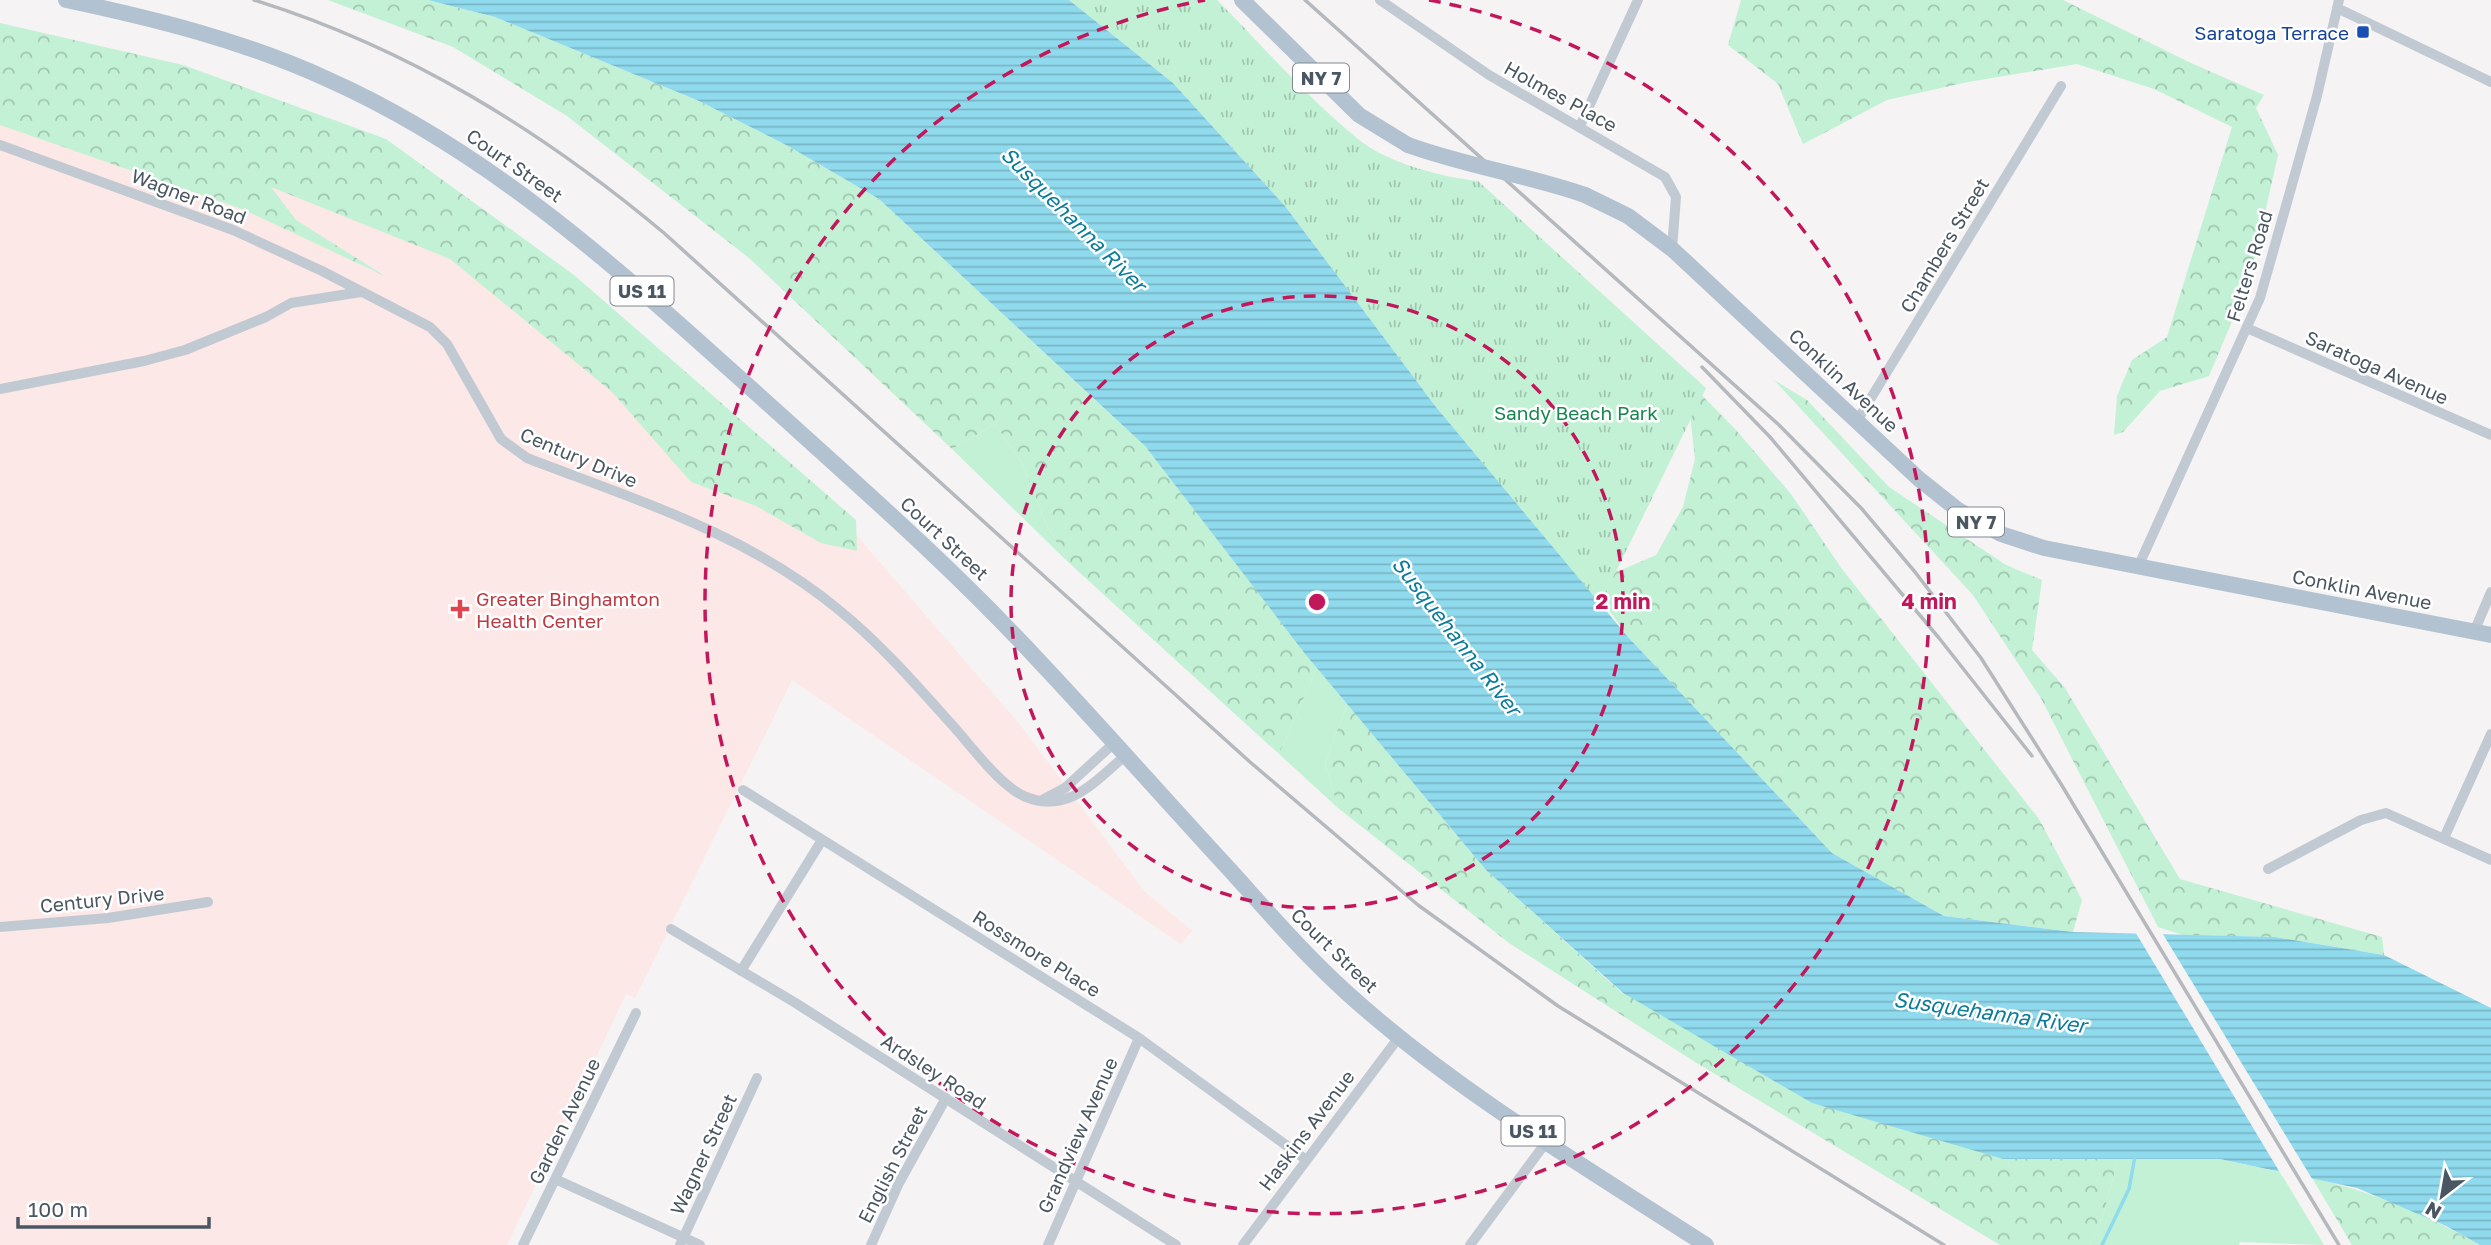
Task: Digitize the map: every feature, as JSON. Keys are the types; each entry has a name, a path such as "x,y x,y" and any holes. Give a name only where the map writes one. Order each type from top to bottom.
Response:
{"main road":[{"name":"Court Street","path":"66,0 187,29 299,67 427,131 526,195 639,288 936,557 1038,659 1297,944 1399,1037 1547,1141 1706,1245"},
{"name":"Conklin Avenue","path":"1242,0 1359,115 1408,145 1452,161 1556,185 1585,195 1628,216 1672,249 1919,479 1983,526 2044,548 2491,635"}],"street":[{"name":"Holmes Place","path":"1380,0 1489,75 1665,177 1676,197 1672,249"},
{"path":"1580,126 1638,0"},
{"path":"2338,4 2491,82"},
{"name":"Felters Road","path":"2138,567 2249,329 2312,115 2338,4"},
{"name":"Chambers Street","path":"1857,421 2061,86"},
{"name":"Wagner Road","path":"0,145 233,230 362,291"},
{"path":"0,388 144,361 196,345 266,317 291,303 362,291"},
{"name":"Century Drive","path":"362,291 440,334 493,429 508,447 527,458 719,533 781,567 819,594 880,646 1013,788 1027,797 1043,800"},
{"name":"Saratoga Avenue","path":"2249,329 2491,435"},
{"path":"2474,632 2491,592"},
{"path":"2444,838 2491,734"},
{"path":"1043,800 1065,788 1114,743"},
{"path":"1043,800 1059,802 1074,798 1126,755"},
{"name":"Rossmore Place","path":"743,790 1139,1038 1305,1159"},
{"path":"2268,869 2361,820 2386,813 2491,860"},
{"path":"741,971 822,840"},
{"name":"Century Drive","path":"0,927 108,918 208,902"},
{"name":"Ardsley Road","path":"671,929 946,1098 1176,1245"},
{"name":"Garden Avenue","path":"523,1245 636,1013"},
{"name":"Haskins Avenue","path":"1243,1245 1399,1037"},
{"name":"Grandview Avenue","path":"1048,1245 1139,1038"},
{"name":"Wagner Street","path":"682,1241 757,1078"},
{"name":"English Street","path":"870,1245 899,1183 946,1098"},
{"path":"1470,1245 1547,1141"},
{"path":"555,1179 682,1241 700,1245"}],"shaded area":[{"name":"Greater Binghamton Health Center","path":"0,88 509,252 858,537 1021,726 1144,891 1192,931 1181,944 792,680 635,998 626,994 507,1245 0,1245"}],"green space":[{"path":"328,0 428,0 495,17 699,101 788,146 879,199 1145,446 1317,668 1279,754 1068,562 1047,526 1022,463 995,424 952,449 749,258 567,116 453,47"},
{"name":"Sandy Beach Park","path":"1069,0 1217,0 1303,89 1358,139 1370,148 1415,168 1478,181 1706,388 1600,604 1436,407 1285,206 1173,83"},
{"path":"1741,0 2063,0 2191,63 2264,95 2256,108 2278,155 2250,279 2209,376 2160,391 2123,432 2114,435 2117,396 2132,360 2167,337 2232,127 2154,89 2077,64 1968,82 1887,100 1803,144 1778,84 1728,45"},
{"path":"0,23 183,65 386,139 574,275 856,520 857,551 821,543 756,506 691,482 612,392 450,259 271,187 296,220 385,276 242,209 0,125"},
{"path":"1686,379 1736,430 1791,494 1842,569 2039,819 2082,900 2073,932 1944,916 1832,853 1628,637 1552,529 1591,564 1619,571 1656,555 1683,507 1695,459"},
{"path":"1774,380 1807,400 1889,487 2006,565 2042,580 2032,650 2065,688 2180,879 2382,937 2384,955 2275,937 2183,935 2158,927 2042,700 1973,595"},
{"path":"995,424 1022,463 1047,526 1068,562 952,449"},
{"path":"1317,668 1347,704 1325,763 1338,808 1279,754"},
{"path":"1347,704 1486,870 1622,993 2003,1159 2118,1159 2103,1216 2089,1245 2000,1245 1695,1062 1509,943 1338,808 1325,763"},
{"path":"2118,1159 2220,1159 2280,1172 2324,1245 2240,1242 2239,1245 2089,1245 2103,1216"},
{"path":"2312,1178 2398,1205 2480,1245 2352,1245"}],"water":[{"name":"Susquehanna River","path":"428,0 1069,0 1173,83 1285,206 1436,407 1628,637 1832,853 1944,916 2073,932 2275,937 2384,955 2491,1008 2491,1245 2480,1245 2446,1226 2357,1188 2220,1159 2003,1159 1812,1103 1623,993 1486,870 1306,655 1145,446 879,199 788,146 699,101 495,17"}],"pier":[{"path":"2134,930 2161,931 2314,1182 2282,1176"}],"waterway":[{"path":"2102,1245 2129,1189 2135,1156"}],"railway":[{"path":"254,0 366,42 419,68 471,96 570,160 664,233 1250,762 1418,905 1558,1006 1944,1245"},
{"path":"1305,0 1779,425 1862,509 1915,572 1981,658 2061,784 2339,1245"},
{"path":"1702,367 1770,437 1939,638 2032,756"}],"place":[{"name":"Saratoga Terrace","path":"2363,32"},
{"name":"Greater Binghamton Health Center","path":"460,609"}]}
